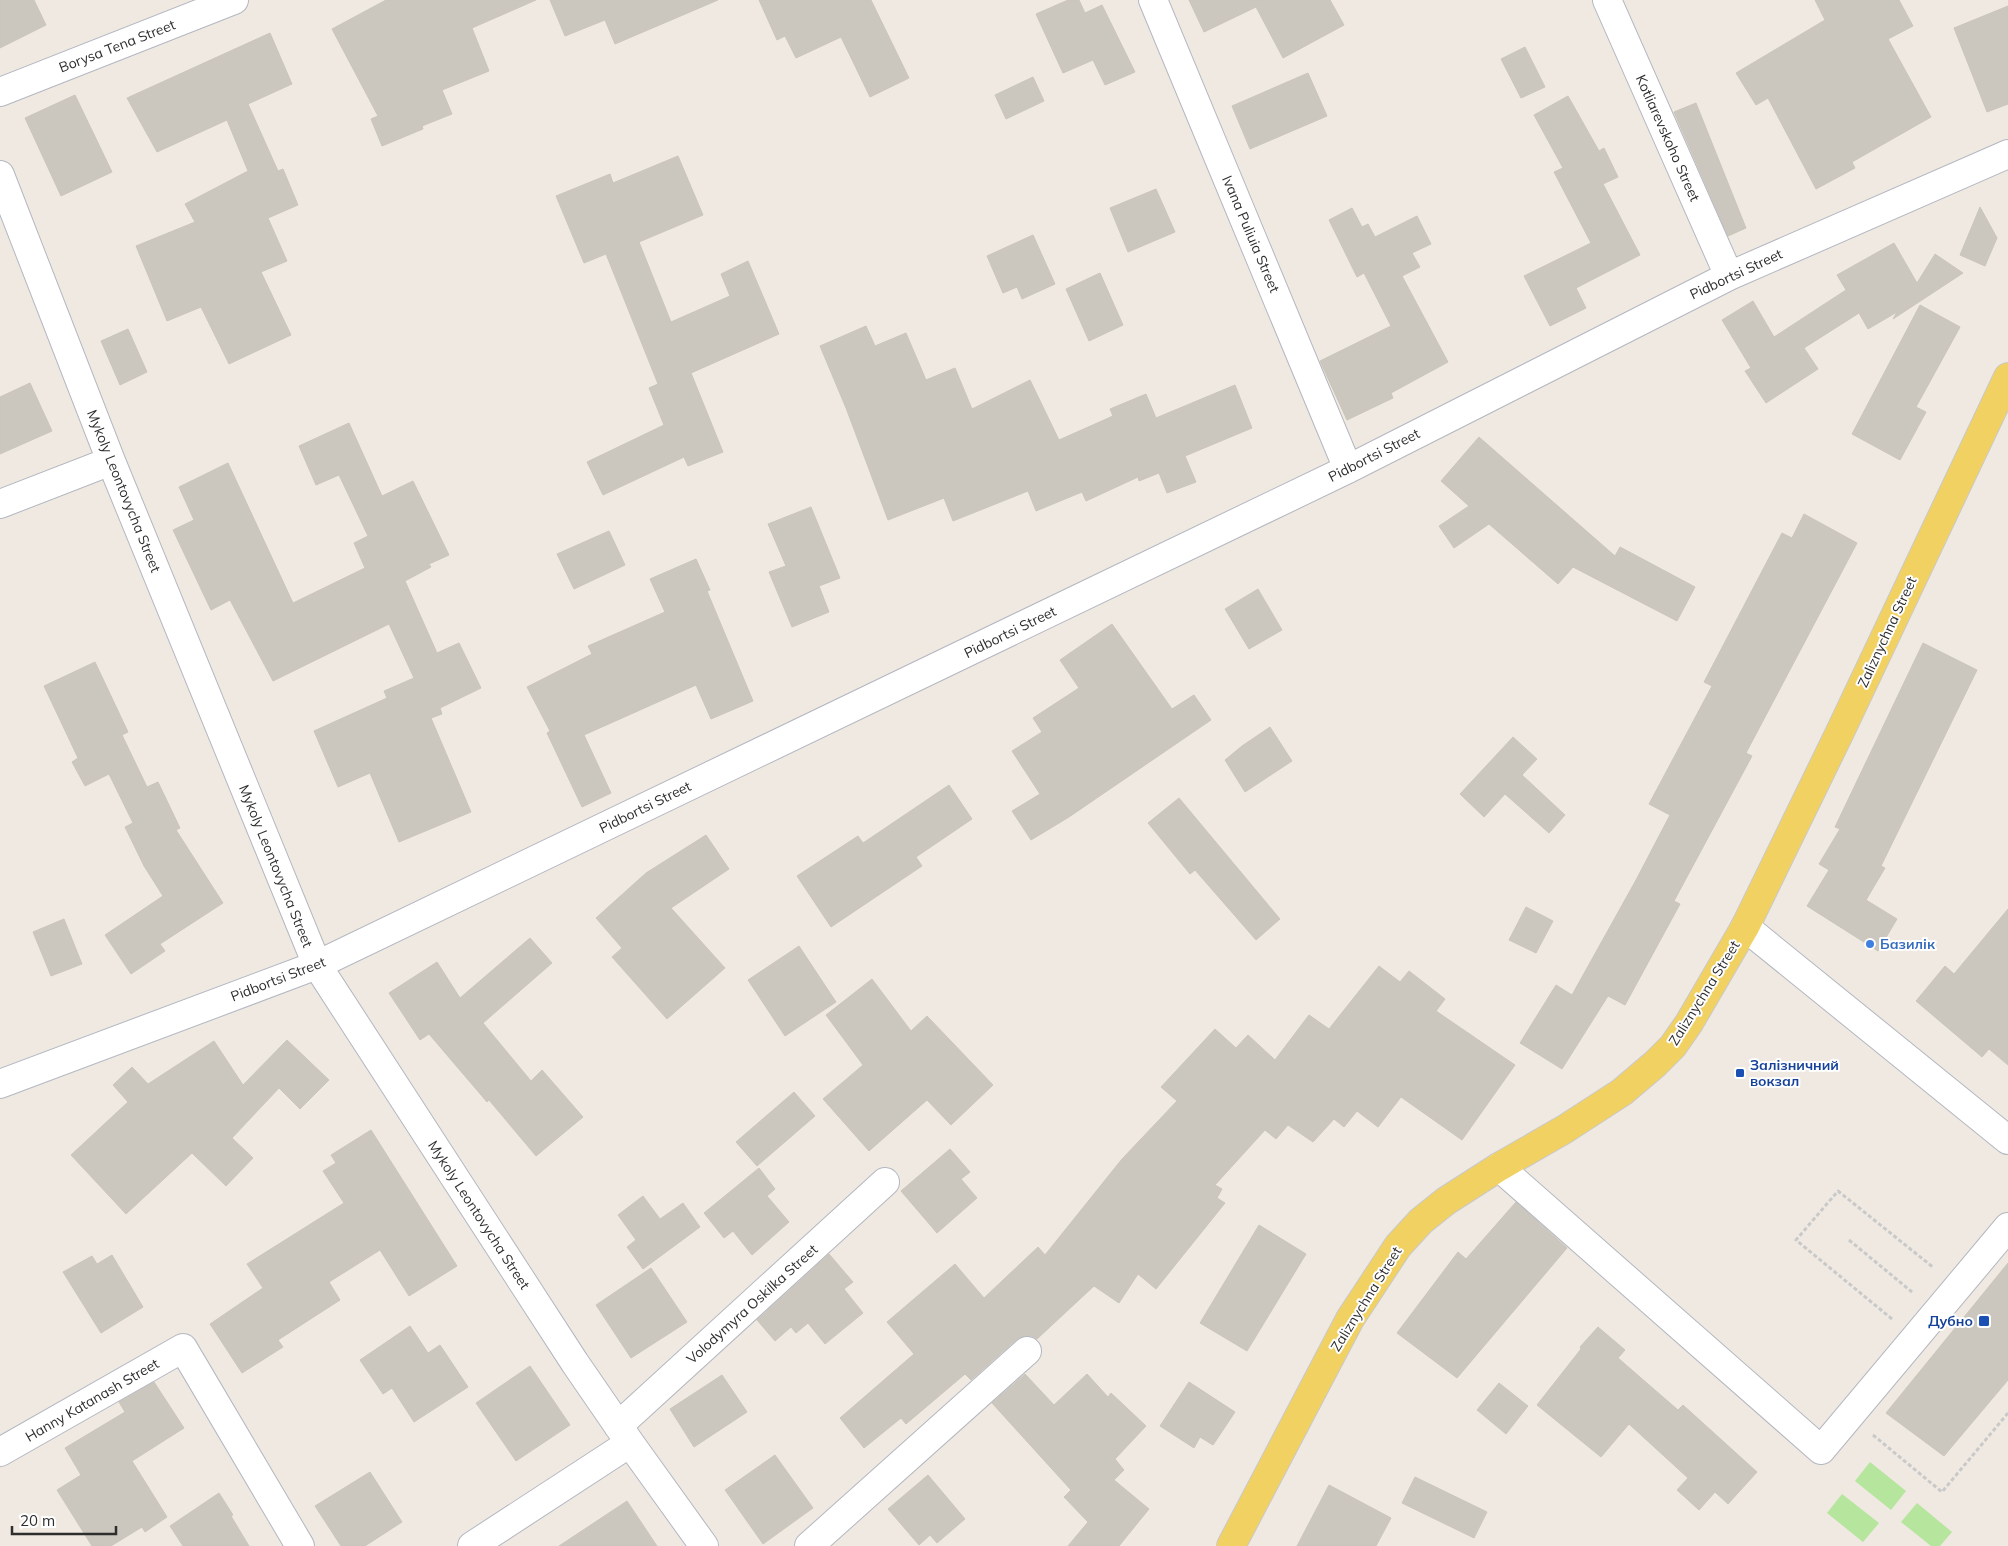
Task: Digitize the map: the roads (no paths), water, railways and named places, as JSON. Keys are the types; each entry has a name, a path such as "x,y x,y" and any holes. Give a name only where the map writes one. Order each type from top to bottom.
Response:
{"main road":[{"name":"Zaliznychna Street","path":"1230,1546 1350,1319 1398,1246 1421,1221 1446,1201 1498,1167 1588,1115 1622,1092 1673,1046 1689,1022 1745,927 2008,377"}],"street":[{"name":"Borysa Tena Street","path":"0,92 234,0"},
{"name":"Ivana Puliuia Street","path":"1153,0 1348,469"},
{"name":"Kotliarevskoho Street","path":"1607,0 1729,276"},
{"name":"Pidbortsi Street","path":"0,1084 317,965 1348,469 1729,276 2008,154"},
{"name":"Mykoly Leontovycha Street","path":"0,175 111,461 317,965 624,1435 704,1546"},
{"path":"0,504 111,461"},
{"path":"1745,927 2008,1139"},
{"path":"1498,1167 1821,1450 2008,1227"},
{"name":"Volodymyra Oskilka Street","path":"472,1546 624,1435 885,1182"},
{"name":"Hanny Katanash Street","path":"0,1452 183,1348 300,1546"},
{"path":"809,1546 1027,1351"}],"place":[{"name":"Базилік","path":"1870,944"},
{"name":"Залізничний вокзал","path":"1740,1073"},
{"name":"Дубно","path":"1984,1321"}]}
